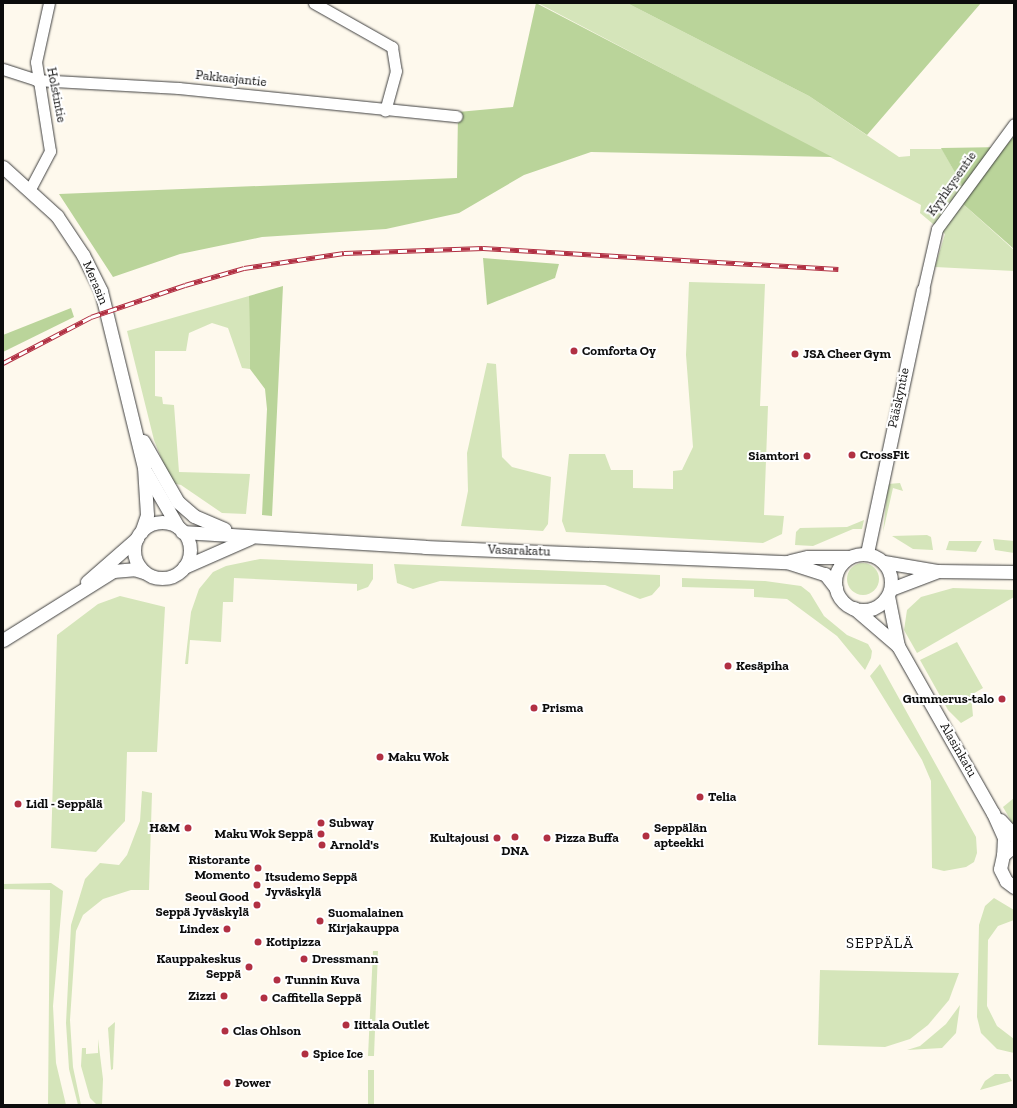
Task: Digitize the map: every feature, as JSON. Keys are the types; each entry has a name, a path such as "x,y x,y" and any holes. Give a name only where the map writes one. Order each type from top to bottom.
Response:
{"street":[{"name":"Holstintie","path":"30,189 50,151 36,80 36,62 49,3"},
{"path":"314,3 392,47 396,71 385,111"},
{"name":"Pakkaajantie","path":"3,69 36,80 179,88 385,111 457,116"},
{"name":"Kyyhkysentie","path":"923,290 937,229 1014,124"},
{"name":"Merasin","path":"3,168 30,189 71,235 101,291 144,467 147,515 139,535"},
{"name":"Pääskyntie","path":"867,553 923,290"},
{"name":"Merasin","path":"135,427 178,502 210,525 250,537"},
{"name":"Merasin","path":"144,467 180,530"},
{"path":"3,640 80,589 121,569 144,572 162,578 175,575 184,567 190,549 180,530 158,523 139,535 80,589"},
{"name":"Vasarakatu","path":"180,530 250,537 787,562 825,574 836,588"},
{"path":"139,535 135,557 144,572"},
{"name":"Vasarakatu","path":"184,567 250,537"},
{"path":"938,571 889,593 873,608 854,608 842,600 836,588 839,567 849,557 867,553 884,562 938,571 1014,572"},
{"name":"Vasarakatu","path":"787,562 808,557 849,557"},
{"path":"884,562 891,575 889,593"},
{"name":"Alasinkatu","path":"889,593 898,646"},
{"name":"Alasinkatu","path":"854,608 898,646 993,812 1004,838 1002,876 1014,887"},
{"name":"Alasinkatu","path":"993,812 1014,835"},
{"path":"1004,855 1014,846"}],"green space":[{"path":"536,3 832,157 591,152 524,175 459,213 386,229 262,237 180,254 113,277 59,194 457,178 458,112 513,107"},
{"path":"538,3 627,3 809,96 899,157 910,156 910,149 942,149 962,185 963,204 1014,250 1014,271 935,267 945,234 920,213 921,205"},
{"path":"627,3 981,3 867,135 809,96"},
{"path":"1014,136 1014,249 963,204 962,185 941,148 1005,147"},
{"path":"483,258 559,264 555,278 487,305"},
{"path":"689,282 765,284 760,406 768,406 764,515 784,516 782,534 763,543 566,532 562,521 569,454 605,454 611,470 633,470 633,488 673,489 673,471 682,470 693,447 686,355"},
{"path":"283,286 272,516 262,515 267,409 265,389 250,369 249,296"},
{"path":"249,296 250,369 242,368 228,328 212,323 189,333 186,351 155,351 155,396 162,397 163,404 174,405 179,472 250,474 246,514 222,513 181,485 171,483 154,440 127,331"},
{"path":"71,308 74,317 3,352 3,335"},
{"path":"487,363 496,364 502,457 512,467 551,477 548,524 543,531 461,526 468,491 467,453"},
{"path":"900,483 903,491 893,488 883,532 888,484"},
{"path":"864,520 862,529 853,529 813,546 795,545 796,532 800,528 847,527"},
{"path":"927,535 931,537 933,550 913,549 892,536"},
{"path":"993,539 1014,541 1014,553 995,550"},
{"path":"949,541 982,541 976,552 946,550"},
{"path":"260,559 373,564 373,579 368,587 357,591 357,584 234,578 233,602 223,602 221,642 190,640 188,664 185,664 191,612 199,589 213,572 226,566"},
{"path":"860,563 866,563 876,570 879,579 878,585 872,592 866,595 860,595 850,588 847,582 847,576 854,566"},
{"path":"394,564 660,575 660,586 652,595 640,599 605,585 440,581 413,589 397,583"},
{"path":"682,578 765,581 801,586 810,593 824,616 847,635 868,644 872,651 871,658 865,670 837,636 787,599 754,597 754,589 682,587"},
{"path":"953,588 1014,590 1014,597 917,653 904,630 907,610 921,597"},
{"path":"120,596 165,607 157,752 127,752 125,821 96,852 51,848 57,635 98,604"},
{"path":"957,642 983,688 971,695 973,716 961,723 948,710 920,660"},
{"path":"880,664 976,837 977,853 974,862 966,867 944,871 932,868 931,781 922,760 870,676"},
{"path":"142,791 152,793 149,890 131,890 103,899 83,915 76,931 70,1020 73,1067 81,1105 78,1105 69,1069 66,1023 71,925 85,879 100,863 119,865 127,855 140,821"},
{"path":"1014,798 1014,826 1003,807"},
{"path":"51,883 63,891 53,1006 56,1063 66,1105 48,1105 50,890 3,889 3,884"},
{"path":"994,898 1014,910 1014,920 998,926 988,940 987,1006 997,1026 1014,1039 1014,1053 997,1049 981,1033 977,1017 979,925 985,906"},
{"path":"373,951 378,951 374,1056 368,1056"},
{"path":"820,970 959,973 949,1000 928,1025 910,1039 885,1047 818,1045"},
{"path":"960,1005 956,1033 942,1048 907,1050 920,1046 946,1024"},
{"path":"115,1022 113,1069 111,1070 108,1028"},
{"path":"98,1039 103,1079 102,1105 97,1105 90,1098 81,1066 82,1048 86,1048 86,1054 98,1053"},
{"path":"368,1070 374,1070 374,1105 368,1105"},
{"path":"995,1074 1008,1074 1012,1081 980,1090 985,1081"}],"railway":[{"path":"3,363 91,317 185,285 244,268 344,253 483,248 838,269"}],"place":[{"name":"Comforta Oy","path":"574,351"},
{"name":"JSA Cheer Gym","path":"795,354"},
{"name":"CrossFit","path":"852,455"},
{"name":"Siamtori","path":"807,456"},
{"name":"Kesäpiha","path":"728,666"},
{"name":"Gummerus-talo","path":"1002,699"},
{"name":"Prisma","path":"534,708"},
{"name":"Maku Wok","path":"380,757"},
{"name":"Telia","path":"700,797"},
{"name":"Lidl - Seppälä","path":"18,804"},
{"name":"Subway","path":"321,823"},
{"name":"H&M","path":"188,828"},
{"name":"Maku Wok Seppä","path":"321,834"},
{"name":"Seppälän apteekki","path":"646,836"},
{"name":"DNA","path":"515,837"},
{"name":"Kultajousi","path":"497,838"},
{"name":"Pizza Buffa","path":"547,838"},
{"name":"Arnold's","path":"322,845"},
{"name":"Ristorante Momento","path":"258,868"},
{"name":"Itsudemo Seppä Jyväskylä","path":"257,885"},
{"name":"Seoul Good Seppä Jyväskylä","path":"257,905"},
{"name":"Suomalainen Kirjakauppa","path":"320,921"},
{"name":"Lindex","path":"227,929"},
{"name":"Kotipizza","path":"258,942"},
{"name":"Dressmann","path":"304,959"},
{"name":"Kauppakeskus Seppä","path":"249,967"},
{"name":"Tunnin Kuva","path":"277,980"},
{"name":"Zizzi","path":"224,996"},
{"name":"Caffitella Seppä","path":"264,998"},
{"name":"Iittala Outlet","path":"346,1025"},
{"name":"Clas Ohlson","path":"225,1031"},
{"name":"Spice Ice","path":"305,1054"},
{"name":"Power","path":"227,1083"}],"district":[{"name":"SEPPÄLÄ","path":"880,944"}]}
